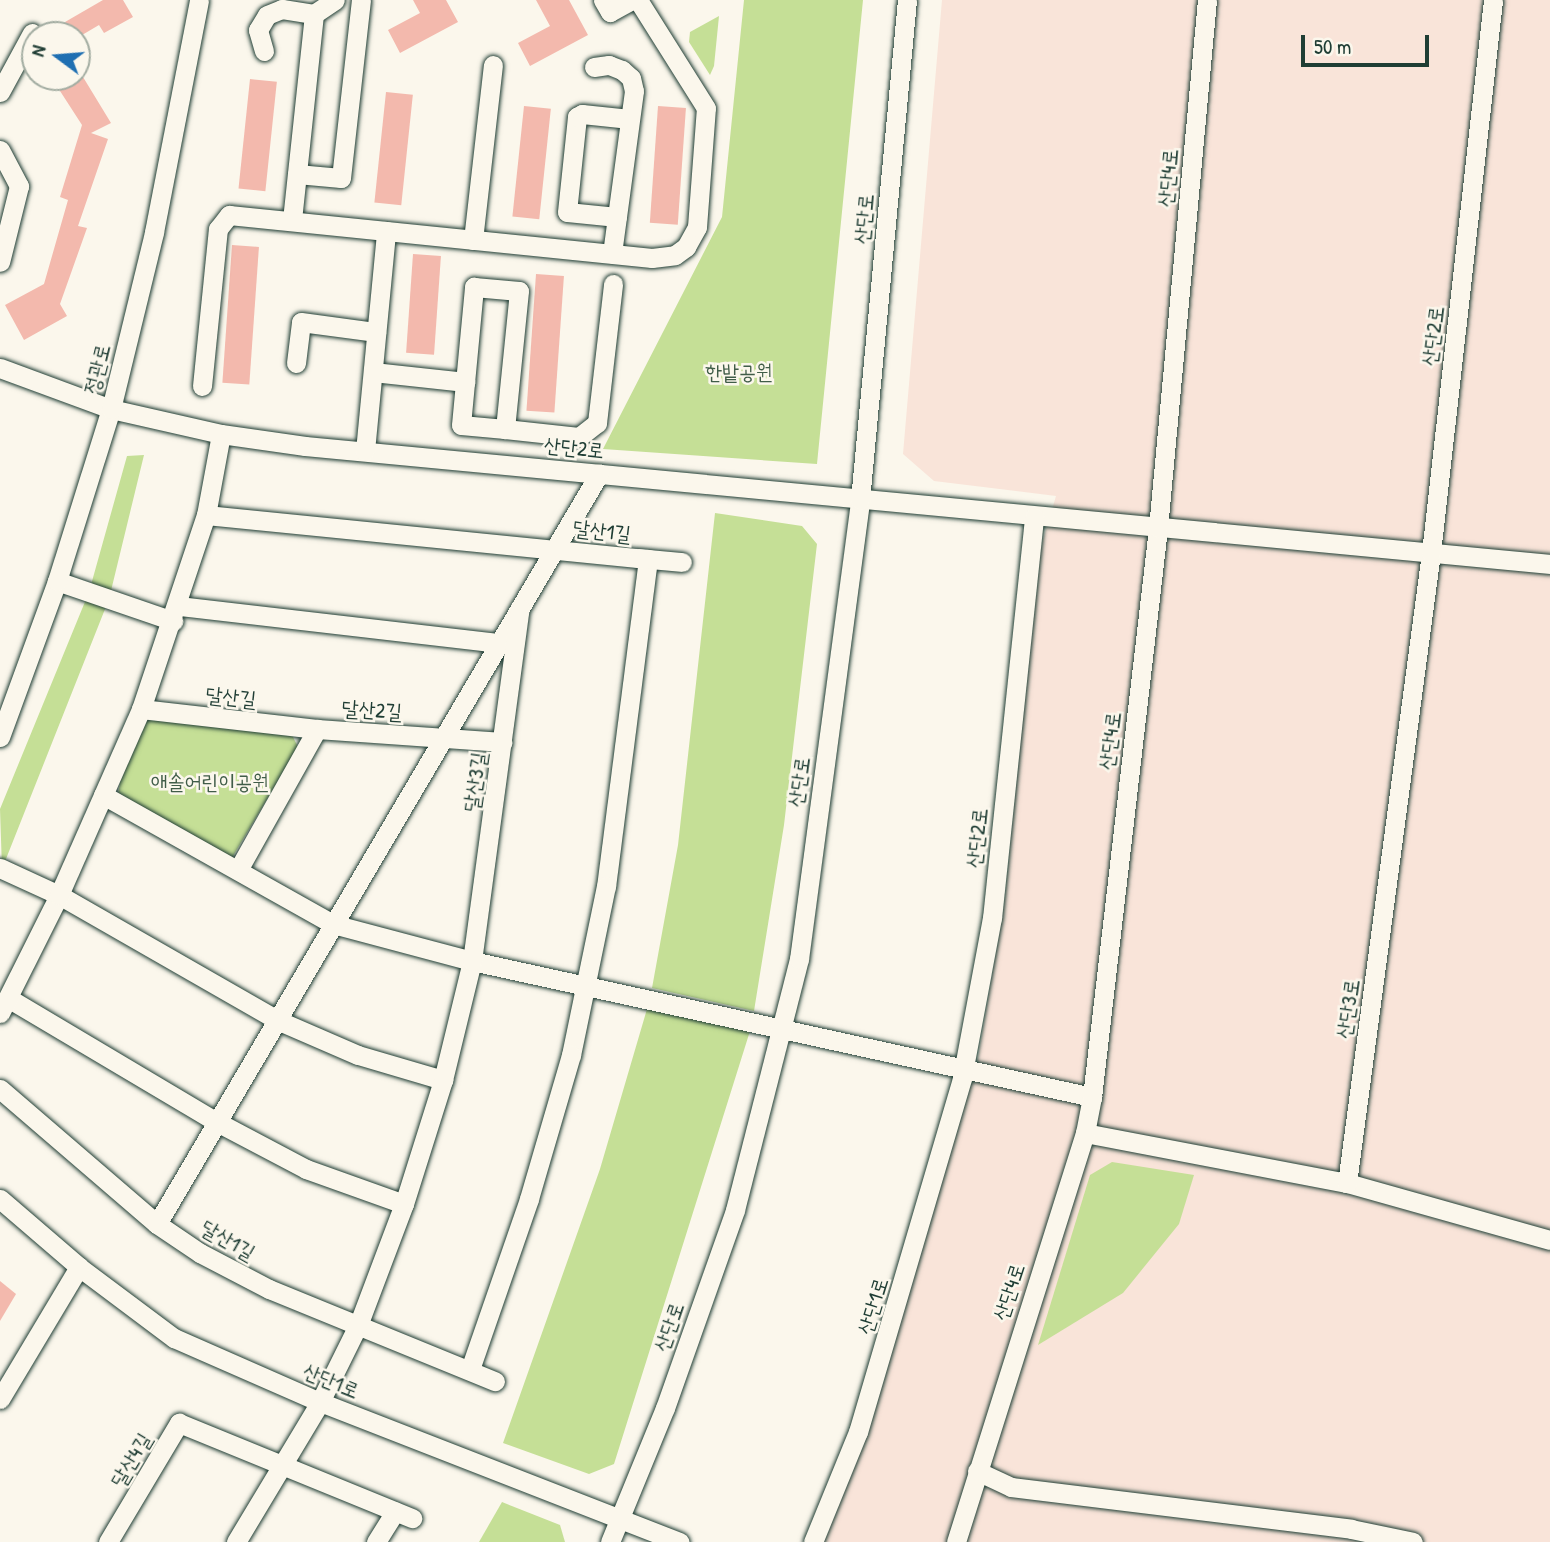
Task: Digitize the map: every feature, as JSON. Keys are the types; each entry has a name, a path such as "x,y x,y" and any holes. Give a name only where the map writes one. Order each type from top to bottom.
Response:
{"street":[{"name":"정관로","path":"0,737 57,581 111,408 154,232 198,0"},
{"path":"264,51 258,30 267,15 282,9 314,14 335,0"},
{"path":"297,174 341,178 361,0"},
{"path":"603,0 610,12 632,0"},
{"path":"202,386 223,219 239,214 652,258 675,255 693,239 697,227 706,108 638,0"},
{"name":"산단로","path":"610,1542 622,1520 735,1210 799,960 860,500 907,0"},
{"name":"산단4로","path":"956,1542 1085,1133 1092,1097 1158,528 1207,0"},
{"name":"산단2로","path":"1394,841 1431,553 1493,0"},
{"path":"292,220 314,14"},
{"path":"0,92 21,53"},
{"path":"473,240 493,65"},
{"path":"594,67 609,65 631,78 630,119 612,254"},
{"path":"617,217 567,212 577,117 582,114 630,119"},
{"path":"0,150 19,186 10,235 0,262"},
{"path":"365,451 386,231"},
{"path":"505,429 519,291 474,287 461,425 579,436 597,423 613,284"},
{"path":"296,363 301,322 376,331"},
{"name":"산단2로","path":"0,368 111,408 221,434 365,451 860,500 1550,564"},
{"path":"373,372 465,382"},
{"path":"221,434 206,515 176,613 141,709 59,895 4,1005 112,1060 217,1122 306,1169 404,1204"},
{"path":"157,1224 599,474"},
{"name":"달산1길","path":"206,515 648,559 608,874 571,1055 529,1199 470,1369"},
{"name":"산단2로","path":"962,1078 992,918 1034,517"},
{"path":"630,557 682,562"},
{"path":"57,581 176,613 343,626 499,643"},
{"name":"달산3길","path":"282,1465 320,1402 359,1323 404,1204 443,1080 472,961 520,608"},
{"name":"달산길","path":"141,709 317,729"},
{"name":"달산2길","path":"238,870 317,729 503,742"},
{"path":"103,794 333,924 399,944 529,974 586,984 1092,1097"},
{"name":"산단3로","path":"1347,1183 1394,841"},
{"path":"0,868 59,895 277,1020 358,1055 443,1080"},
{"name":"산단1로","path":"813,1542 858,1432 962,1078"},
{"name":"달산1길","path":"0,1089 157,1224 200,1253 269,1289 359,1323 495,1381"},
{"path":"1085,1133 1347,1183 1550,1240"},
{"name":"산단1로","path":"0,1199 79,1267 174,1338 320,1402 680,1542"},
{"path":"0,1399 79,1267"},
{"name":"달산4길","path":"108,1542 179,1423 403,1515 376,1542"},
{"path":"236,1542 282,1465"},
{"path":"977,1471 1011,1488 1351,1529 1413,1542"}],"shaded area":[{"path":"942,0 1550,0 1550,1542 822,1542 870,1416 977,1065 1005,899 1038,557 1056,496 934,481 903,454"}],"green space":[{"name":"한밭공원","path":"744,0 863,0 817,464 603,449 722,217"},
{"path":"719,16 714,66 710,75 689,42 690,32"},
{"path":"144,455 109,599 2,869 0,809 89,592 127,456"},
{"path":"715,513 802,526 817,544 784,825 754,1011 652,988 678,845"},
{"name":"애솔어린이공원","path":"144,716 290,731 298,747 230,861 118,796 123,763"},
{"path":"647,1009 750,1031 614,1464 589,1474 503,1443 600,1169"},
{"path":"1112,1162 1194,1175 1179,1224 1123,1293 1038,1345 1090,1175"},
{"path":"502,1502 560,1525 565,1542 479,1542"}],"building":[{"path":"103,0 123,0 133,17 104,33 99,25 91,30 91,21 67,21"},
{"path":"413,0 446,0 458,22 400,53 388,30 420,13"},
{"path":"536,0 569,0 588,35 530,66 518,43 550,26"},
{"path":"250,79 277,82 265,191 239,188"},
{"path":"91,90 111,123 91,133 108,139 78,226 87,228 60,304 67,316 24,340 5,305 44,284 68,200 60,197 82,125 60,91"},
{"path":"386,92 413,95 401,205 374,202"},
{"path":"524,106 551,109 539,219 512,216"},
{"path":"658,106 686,108 678,225 650,223"},
{"path":"232,245 259,247 249,385 222,383"},
{"path":"413,254 441,256 434,355 406,353"},
{"path":"536,274 564,276 554,413 526,411"},
{"path":"0,1281 16,1294 0,1321"}]}
